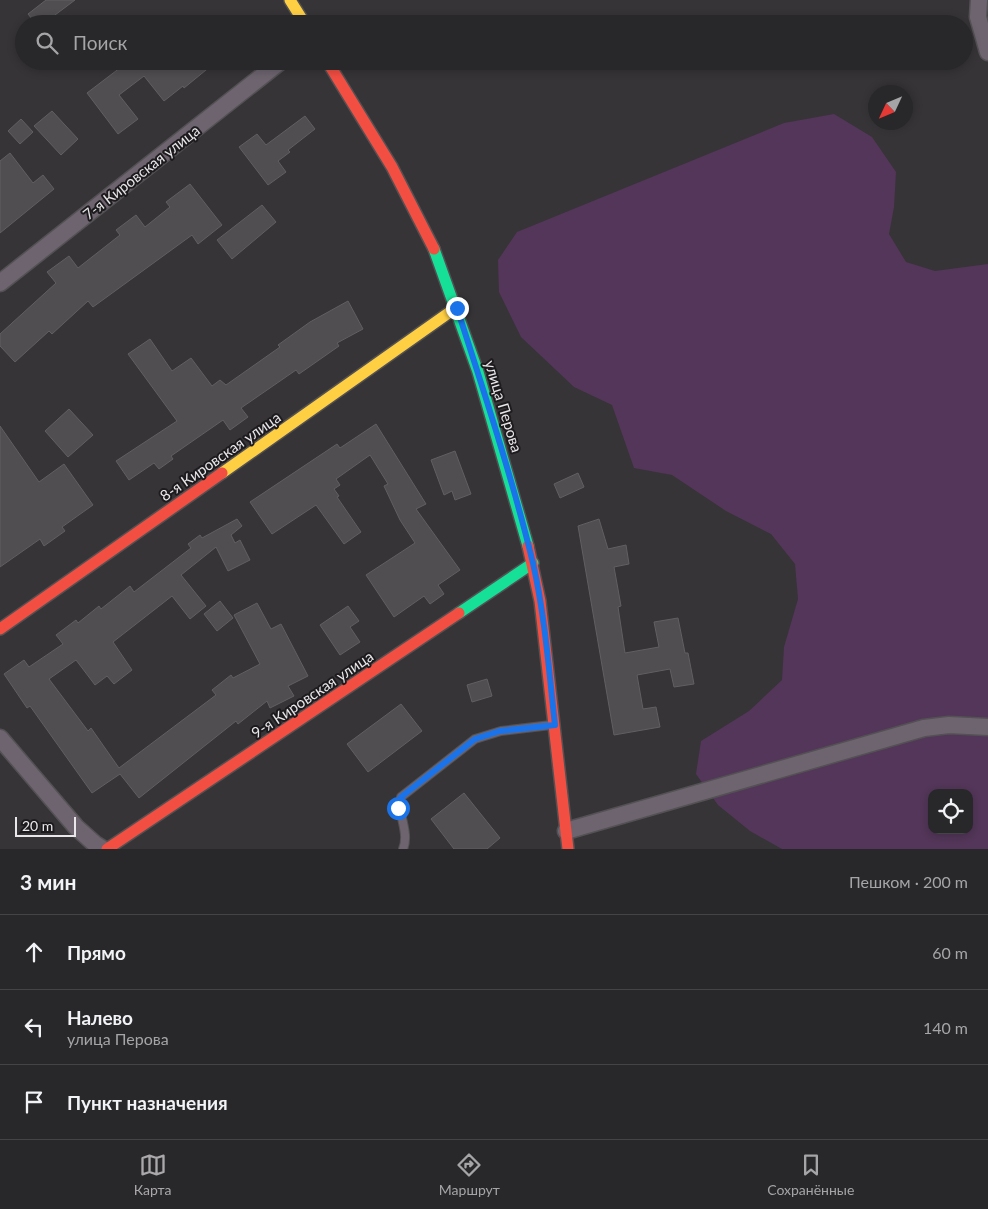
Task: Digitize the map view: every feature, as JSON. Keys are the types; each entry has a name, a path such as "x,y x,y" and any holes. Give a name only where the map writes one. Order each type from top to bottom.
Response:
{"street":[{"path":"290,0 299,15"},
{"path":"979,0 978,17 988,52"},
{"name":"7-я Кировская улица","path":"0,283 270,70"},
{"name":"улица Перова","path":"333,70 426,231 457,308 500,445 533,563 540,601 568,849"},
{"name":"8-я Кировская улица","path":"0,629 457,308"},
{"name":"9-я Кировская улица","path":"107,849 533,563"},
{"path":"566,831 924,728 949,725 988,727"},
{"path":"0,738 76,827 103,849"}],"lane":[{"path":"403,849 406,841 398,808 401,797 475,739 500,731 555,725"}],"shaded area":[{"path":"834,114 872,137 896,172 894,207 889,234 906,262 935,271 988,264 988,849 782,849 750,831 718,805 696,774 701,741 749,711 782,680 784,647 798,599 795,564 771,534 726,511 672,475 634,468 612,405 574,387 521,337 499,292 498,260 517,232 784,123"}],"building":[{"path":"46,0 75,0 55,15 28,14"},
{"path":"117,70 206,70 164,101 144,76 119,95 138,119 118,134 87,93"},
{"path":"52,111 78,139 61,155 34,126"},
{"path":"305,116 315,129 288,150 290,152 278,161 286,172 268,185 239,147 257,134 266,145"},
{"path":"21,119 33,132 20,144 8,131"},
{"path":"10,153 33,183 43,175 54,189 0,233 0,161"},
{"path":"190,184 222,225 198,244 192,235 93,307 88,301 52,334 49,331 15,362 0,346 0,334 56,283 47,272 69,256 78,268 120,235 116,230 136,215 145,227 170,207 166,202"},
{"path":"262,205 276,222 232,259 217,240"},
{"path":"348,301 363,329 337,343 339,346 299,374 296,370 241,408 248,417 230,430 223,420 171,456 173,459 159,469 154,463 129,480 116,461 177,421 128,354 150,339 172,371 191,358 212,386 220,380 226,385 280,347 278,345 310,322"},
{"path":"69,409 93,435 68,457 45,431"},
{"path":"376,424 426,504 416,509 460,570 438,585 444,594 430,604 424,596 394,617 366,575 415,543 400,520 384,486 388,484 370,455 336,479 340,485 334,489 339,496 337,497 361,532 344,544 316,505 272,534 250,502 337,444 340,448"},
{"path":"0,426 39,482 64,464 93,505 62,527 65,531 44,546 40,539 0,567"},
{"path":"455,451 471,494 455,500 452,491 444,495 431,460"},
{"path":"578,473 584,487 560,498 554,484"},
{"path":"237,519 242,526 231,535 235,543 240,540 250,560 228,571 216,547 181,575 206,606 190,619 172,596 113,642 132,670 114,684 107,676 95,685 76,660 49,679 88,731 91,728 119,768 216,695 212,690 231,675 233,678 260,664 234,615 257,603 271,629 281,624 308,676 288,686 294,696 270,708 267,701 238,724 236,721 139,798 120,774 92,793 30,706 27,708 4,674 24,660 29,667 63,644 56,635 76,620 78,623 99,606 101,609 130,586 134,592 191,548 188,544 200,535 202,538"},
{"path":"599,519 608,549 626,545 629,564 614,567 621,606 618,607 625,653 659,647 654,622 678,618 694,684 674,687 670,669 637,675 643,709 656,707 660,727 614,735 578,526"},
{"path":"220,601 233,618 217,631 204,614"},
{"path":"348,606 359,621 350,627 360,642 340,655 320,625"},
{"path":"487,679 492,696 472,702 467,685"},
{"path":"401,704 422,731 368,772 347,744"},
{"path":"464,793 500,838 487,849 454,849 431,819"}],"traffic: fast":[{"path":"434,249 478,372 528,546"},
{"path":"459,613 533,563"}],"traffic: slow":[{"path":"290,0 299,15"},
{"path":"222,473 457,307"}],"traffic: jam":[{"path":"333,70 392,167 434,249"},
{"path":"0,629 222,473"},
{"path":"528,546 540,601 568,849"},
{"path":"107,849 459,613"}],"route":[{"path":"398,808 401,797 475,739 500,731 555,725 540,601 533,563 500,445 457,308"}]}
